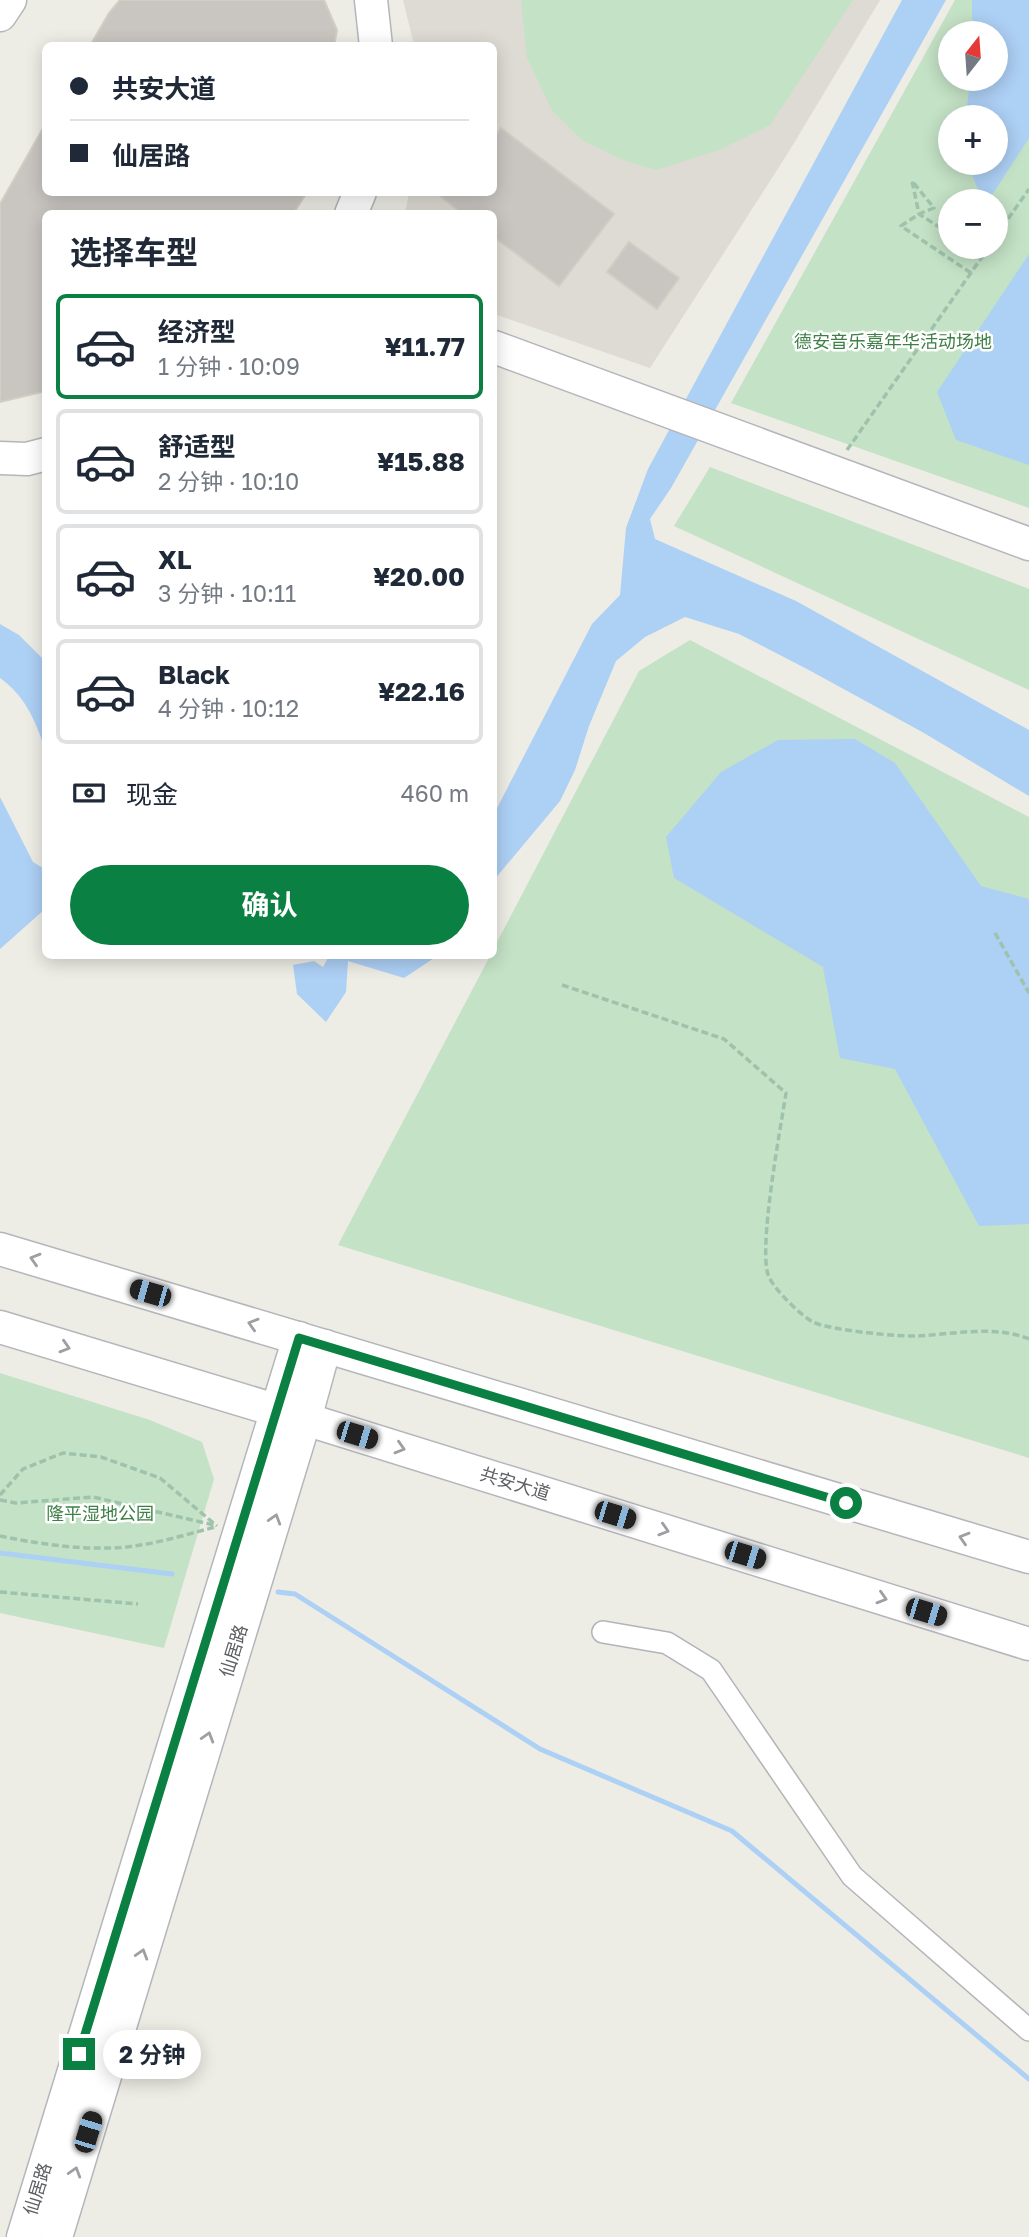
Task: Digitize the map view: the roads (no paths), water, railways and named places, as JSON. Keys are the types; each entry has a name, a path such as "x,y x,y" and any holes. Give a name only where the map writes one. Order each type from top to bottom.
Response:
{"street":[{"path":"0,15 10,0"},
{"path":"371,0 376,42"},
{"path":"497,348 1029,544"},
{"path":"0,458 42,455"},
{"path":"0,1249 1029,1558"},
{"name":"共安大道","path":"0,1327 1029,1644"},
{"name":"仙居路","path":"56,2237 312,1342"},
{"name":"仙居路","path":"23,2237 228,1529 291,1415"},
{"path":"603,1632 667,1643 711,1670 852,1876 1029,2030"}],"water":[{"path":"902,0 946,0 671,488 650,519 655,539 796,601 1029,730 1029,796 924,733 807,669 739,634 685,617 645,637 616,661 589,726 575,770 560,801 497,876 497,808 592,624 620,595 626,528 648,469"},
{"path":"972,0 1029,0 1029,138 1008,170 1008,105 967,105 969,91 1008,91 1008,21 972,21"},
{"path":"972,175 1005,175 996,189 978,189"},
{"path":"1029,254 1029,465 956,440 937,392"},
{"path":"0,624 19,635 42,658 42,741 17,693 0,678"},
{"path":"855,739 895,763 981,886 1029,899 1029,1224 979,1226 895,1069 840,1058 823,967 674,878 666,837 721,772 778,740"},
{"path":"0,797 33,862 42,868 42,912 0,949"},
{"path":"327,959 432,959 404,978 348,961 346,992 326,1022 297,994 293,965 314,961 323,967"}],"waterway":[{"path":"0,1553 172,1574"},
{"path":"278,1592 295,1594 540,1749 732,1831 1029,2079"}],"park label":[{"name":"德安音乐嘉年华活动场地","path":"893,342"},
{"name":"隆平湿地公园","path":"100,1514"}]}
